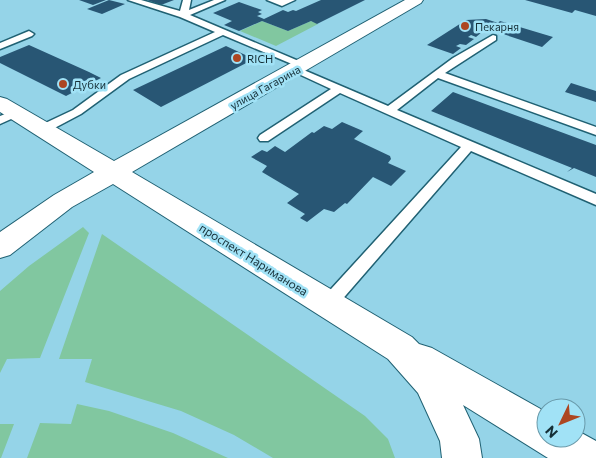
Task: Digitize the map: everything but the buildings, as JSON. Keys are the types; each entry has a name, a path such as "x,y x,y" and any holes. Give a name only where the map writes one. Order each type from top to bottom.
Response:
{"main road":[{"name":"улица Гагарина","path":"113,173 416,0"},
{"name":"проспект Нариманова","path":"5,112 42,130 400,348 432,381 459,439 462,458"},
{"path":"0,247 56,205 113,173"},
{"path":"400,348 536,428"},
{"path":"569,448 586,458"}],"lane":[{"path":"132,0 183,15 388,111 596,200"},
{"path":"183,15 187,0"},
{"path":"183,15 221,0"},
{"path":"271,0 282,4 291,0"},
{"path":"42,130 77,112 125,77 222,32"},
{"path":"0,46 29,34"},
{"path":"388,111 456,60 493,38"},
{"path":"437,74 596,131"},
{"path":"264,138 339,89"},
{"path":"327,305 469,146"}],"green space":[{"path":"262,21 288,31 311,21 318,24 276,46 240,31"},
{"path":"83,227 89,233 40,358 7,359 0,373 0,291 29,266"},
{"path":"102,234 365,416 388,439 395,458 273,458 234,435 181,411 85,382 92,359 59,359"},
{"path":"77,404 109,411 173,433 228,458 27,458 40,423 71,424"},
{"path":"0,424 14,424 1,458 0,458"}],"place":[{"name":"Пекарня","path":"465,26"},
{"name":"RICH","path":"237,58"},
{"name":"Дубки","path":"63,84"}]}
